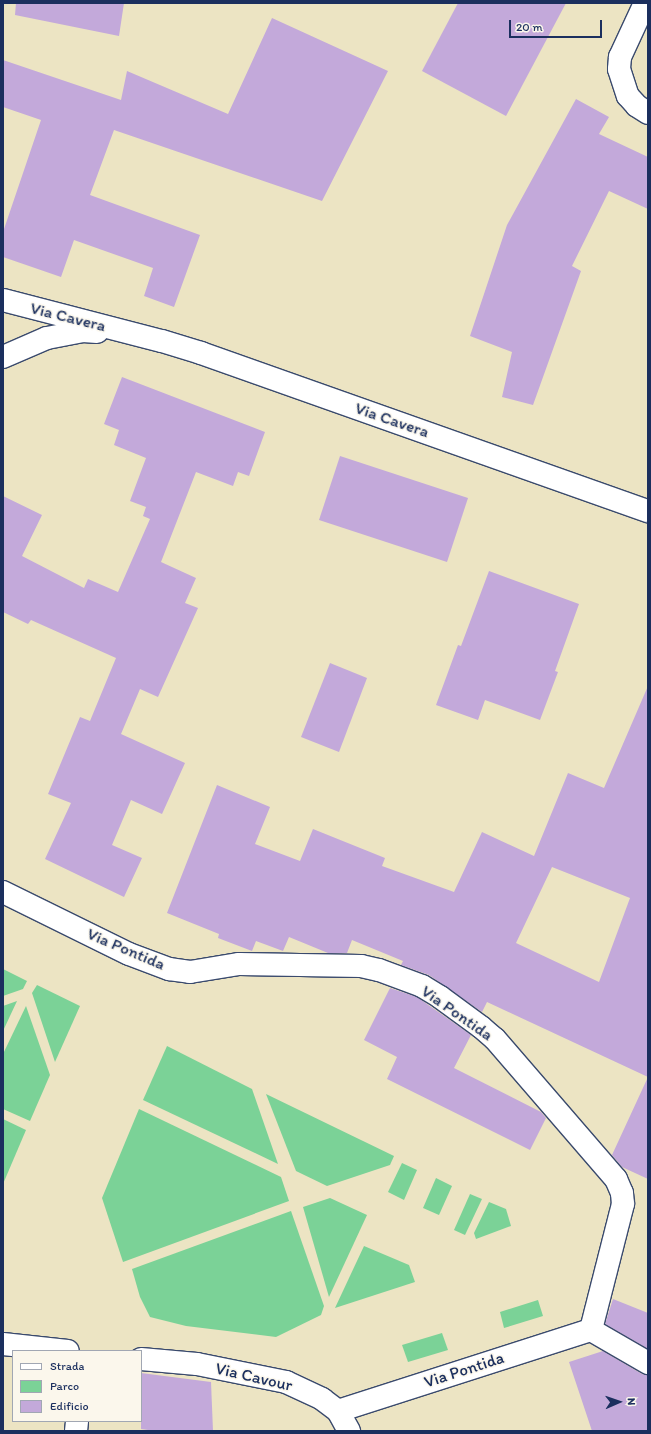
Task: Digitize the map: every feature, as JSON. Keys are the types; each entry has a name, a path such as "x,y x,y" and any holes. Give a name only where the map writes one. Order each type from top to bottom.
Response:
{"street":[{"path":"645,3 620,57 619,69 628,96 637,106 648,113"},
{"name":"Via Cavera","path":"3,300 201,353 648,511"},
{"name":"Via Cavera","path":"3,357 27,345 67,333 83,331 134,334"},
{"name":"Via Pontida","path":"3,892 129,954 169,969 190,972 239,964 360,966 379,970 422,986 481,1027 495,1039 616,1179 622,1193 623,1204 591,1330 338,1411"},
{"path":"591,1330 648,1363"},
{"path":"3,1344 59,1350"},
{"name":"Via Cavour","path":"142,1359 197,1364 286,1382 322,1399 338,1411 349,1431"}],"green space":[{"path":"3,969 27,981 23,989 3,996"},
{"path":"37,985 80,1006 55,1062 32,993"},
{"path":"17,1001 3,1031 3,1006"},
{"path":"26,1006 50,1075 30,1121 3,1109 3,1054"},
{"path":"167,1046 252,1089 278,1164 143,1100"},
{"path":"266,1094 394,1156 390,1165 327,1186 296,1171"},
{"path":"139,1109 281,1177 289,1201 123,1262 102,1198"},
{"path":"3,1119 26,1130 3,1184"},
{"path":"402,1163 417,1170 404,1200 388,1192"},
{"path":"436,1178 452,1186 439,1215 423,1208"},
{"path":"470,1194 482,1199 465,1235 454,1230"},
{"path":"330,1198 367,1215 329,1297 303,1207"},
{"path":"489,1202 506,1209 511,1226 476,1239 474,1233"},
{"path":"291,1211 324,1306 321,1315 276,1337 186,1326 150,1317 140,1297 132,1269"},
{"path":"364,1246 409,1265 415,1282 335,1308"},
{"path":"538,1300 543,1316 504,1328 500,1312"},
{"path":"442,1333 448,1350 408,1362 402,1345"}],"building":[{"path":"16,3 124,3 119,36 15,15"},
{"path":"458,3 566,3 506,116 422,71"},
{"path":"272,18 388,71 322,201 114,130 90,195 200,235 174,307 144,296 153,268 74,240 61,277 3,257 3,232 41,120 3,107 3,60 121,100 127,71 228,114"},
{"path":"576,99 609,117 599,134 648,157 648,209 609,191 572,266 581,271 533,405 502,397 512,352 470,336 507,225"},
{"path":"122,377 265,432 249,476 238,472 233,486 196,472 161,562 196,578 185,603 198,608 158,697 140,689 121,734 185,763 162,814 131,800 112,845 142,858 124,897 45,859 71,803 48,794 80,717 90,721 116,658 31,620 28,624 3,612 3,496 42,515 22,556 84,588 88,579 118,592 150,519 143,516 146,507 130,501 146,458 114,445 119,430 104,424"},
{"path":"340,456 468,498 447,562 319,520"},
{"path":"489,571 579,604 555,671 558,672 540,720 485,700 478,720 436,705 458,645 461,646"},
{"path":"330,663 367,678 339,752 301,737"},
{"path":"648,686 648,1077 487,1002 482,1012 429,975 401,965 403,961 352,940 347,953 328,953 289,937 283,951 256,941 252,951 218,938 219,934 167,913 217,785 270,807 255,844 300,861 313,829 385,858 382,866 454,892 482,832 534,856 568,773 604,788","holes":["552,867 630,898 599,982 516,943"]},
{"path":"390,988 417,997 471,1035 454,1068 541,1112 546,1118 530,1150 387,1079 397,1057 364,1040"},
{"path":"648,1077 648,1179 622,1167 612,1155"},
{"path":"613,1299 648,1313 648,1349 605,1324"},
{"path":"603,1351 642,1374 648,1375 648,1431 592,1431 569,1362"},
{"path":"142,1373 211,1382 213,1431 155,1431 141,1429"}]}
